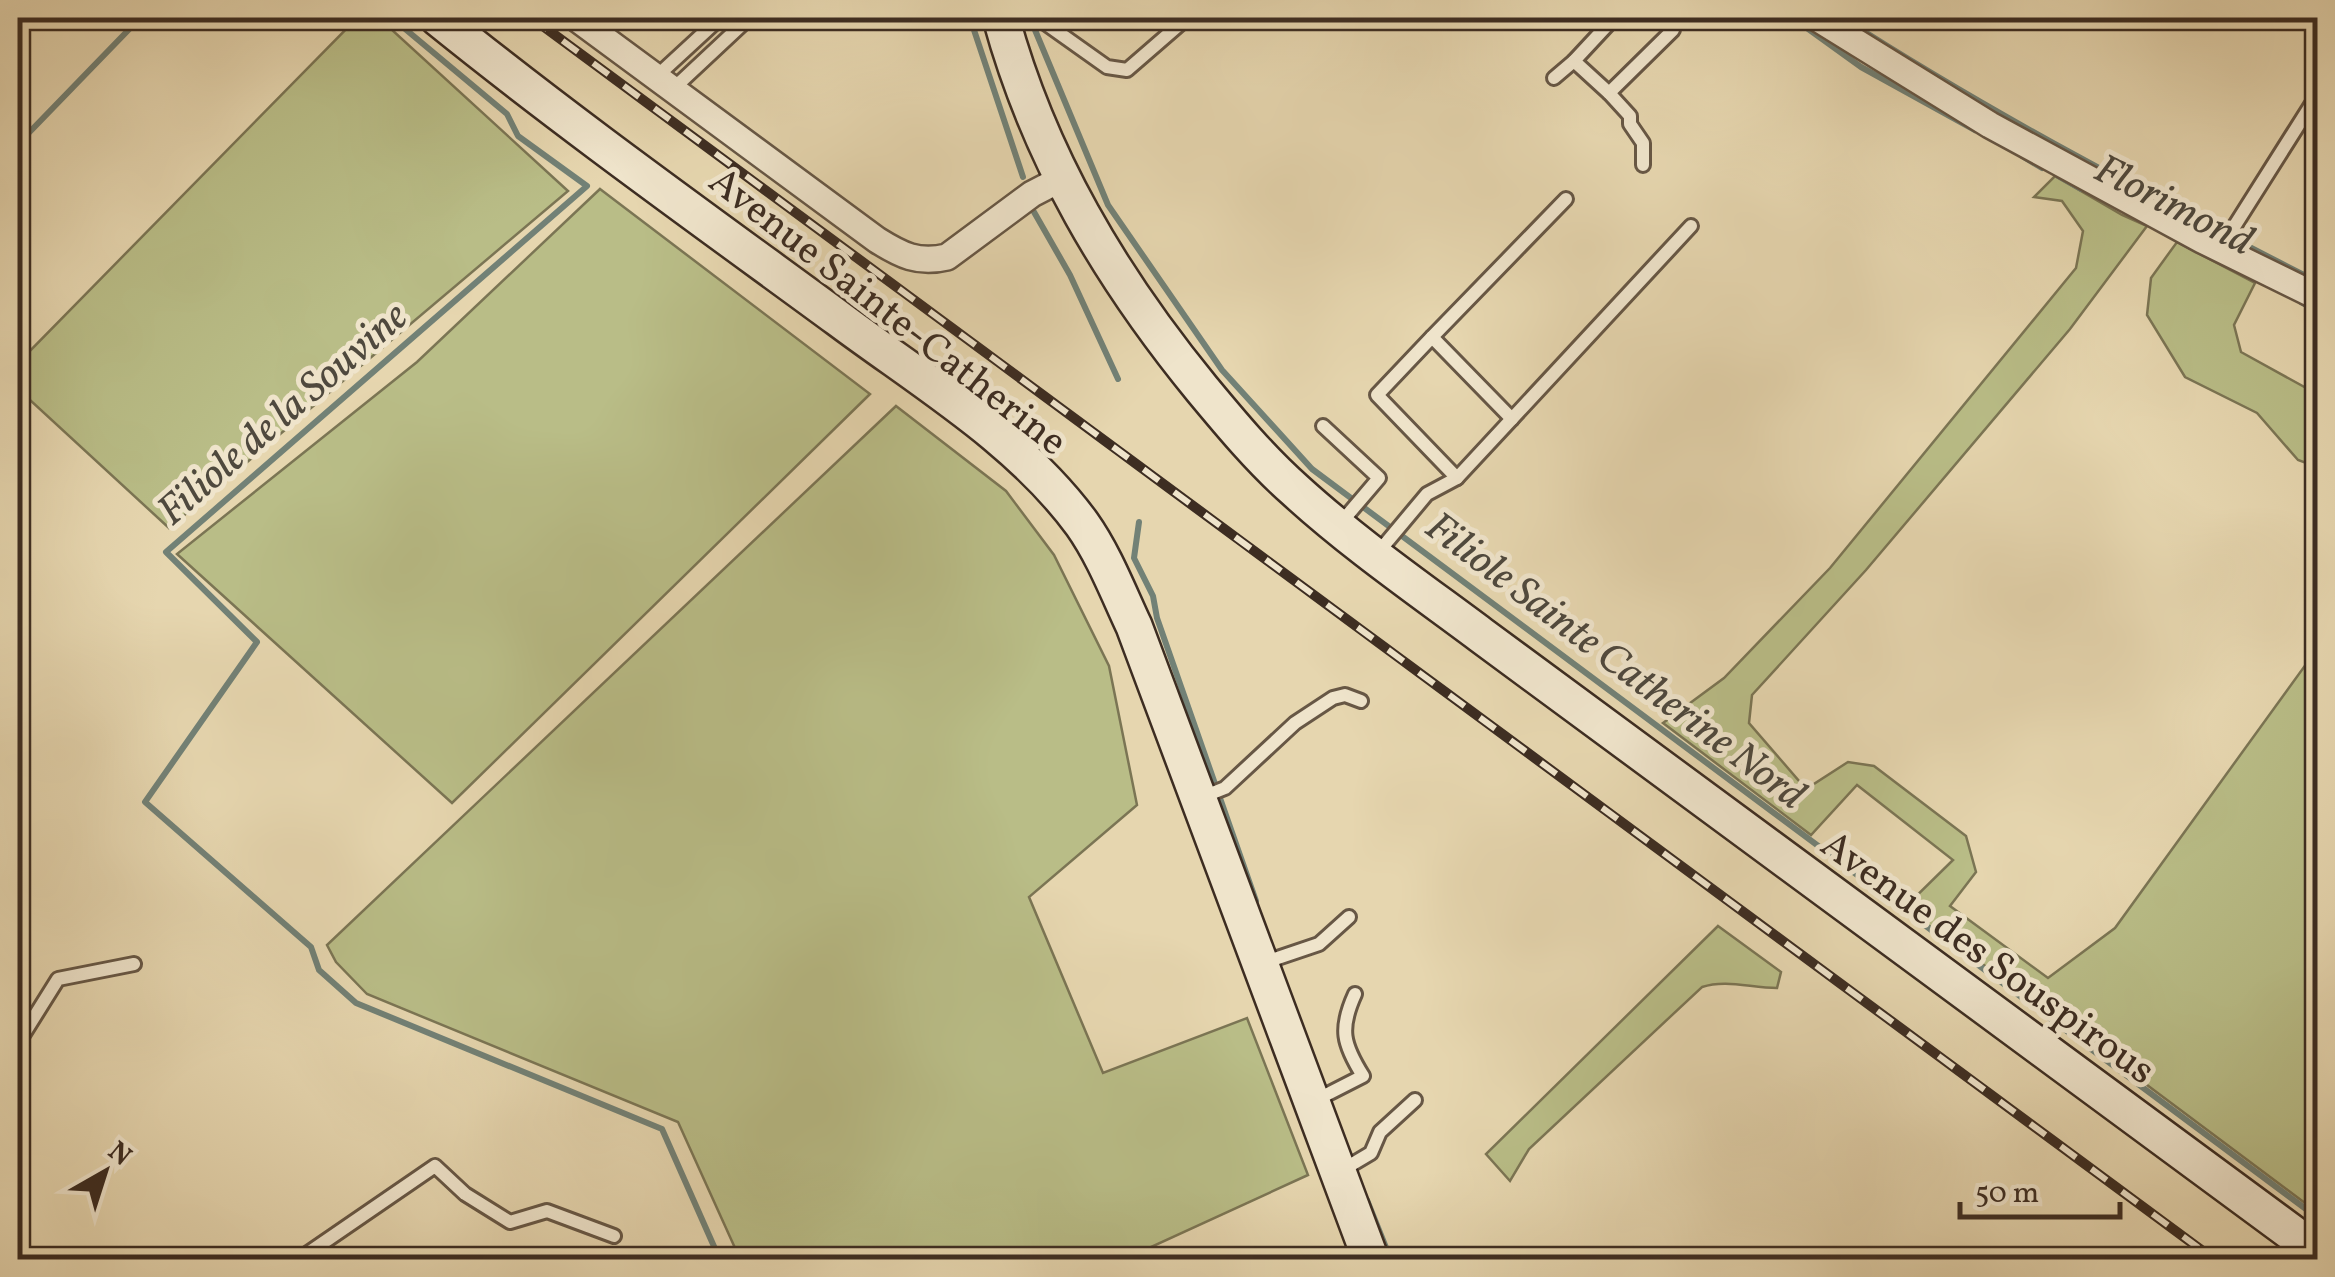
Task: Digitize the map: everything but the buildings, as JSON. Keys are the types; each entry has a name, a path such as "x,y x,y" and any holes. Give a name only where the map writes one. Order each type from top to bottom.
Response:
{"main road":[{"name":"Avenue Sainte-Catherine","path":"438,18 959,407 1047,483 1082,525 1108,570 1210,794 1260,964 1371,1260"},
{"name":"Avenue des Souspirous","path":"1011,20 1029,111 1061,179 1126,290 1179,361 1260,456 1375,556 2318,1252"}],"street":[{"path":"576,18 876,240 907,258 932,261 947,257 1032,194 1061,179"},
{"path":"1817,18 1990,125 2220,249 2318,297"}],"lane":[{"path":"664,83 720,18"},
{"path":"664,83 748,18"},
{"path":"1038,18 1107,67 1127,70 1187,18"},
{"path":"1554,78 1614,18"},
{"path":"1609,93 1673,30 1660,18"},
{"path":"1574,62 1630,116 1630,124 1643,143 1643,166"},
{"path":"2220,249 2318,94"},
{"path":"1457,478 1377,395 1566,199"},
{"path":"1375,556 1426,494 1457,478 1691,226"},
{"path":"1432,337 1512,419"},
{"path":"1323,426 1378,478 1337,526"},
{"path":"1210,794 1295,723 1333,698 1345,695 1361,701"},
{"path":"1260,964 1319,944 1350,917"},
{"path":"18,1043 58,980 134,964"},
{"path":"1312,1102 1362,1076 1350,1056 1343,1020 1355,994"},
{"path":"1338,1173 1372,1153 1380,1132 1415,1100"},
{"path":"298,1260 435,1166 464,1194 510,1222 547,1211 614,1236"}],"green space":[{"path":"357,18 379,18 568,191 169,528 18,389 18,363"},
{"path":"2055,176 2147,226 2070,329 1866,570 1752,695 1749,723 1806,789 1848,762 1874,766 1966,836 1976,872 1950,906 2048,978 2115,928 2317,649 2317,1212 1904,908 1953,860 1857,785 1811,835 1663,723 1724,678 1830,568 2076,268 2083,231 2062,201 2034,197"},
{"path":"600,189 870,394 452,803 177,554 417,362"},
{"path":"2177,242 2255,283 2234,325 2241,352 2317,394 2317,467 2298,460 2257,413 2185,377 2147,315 2151,278"},
{"path":"896,406 1006,491 1054,555 1109,666 1137,805 1029,897 1103,1073 1247,1018 1308,1175 1125,1259 740,1259 678,1122 367,994 336,962 327,945"},
{"path":"1718,926 1781,972 1777,988 1729,984 1702,987 1529,1149 1510,1181 1486,1154"}],"waterway":[{"path":"18,144 140,18"},
{"name":"Filiole de la Souvine","path":"392,18 507,114 518,136 587,186 166,552 257,642 145,802 311,947 319,970 356,1003 662,1129 720,1260"},
{"path":"970,18 1023,177"},
{"name":"Filiole Sainte Catherine Nord","path":"1030,18 1108,205 1222,370 1312,469 2318,1218"},
{"name":"Florimond","path":"1793,18 1861,67 1975,130"},
{"path":"1843,18 2077,156 2318,282"},
{"name":"Florimond","path":"2022,156 2042,168"},
{"name":"Florimond","path":"2058,176 2081,189"},
{"path":"1034,212 1070,275 1118,379"},
{"name":"Florimond","path":"2301,302 2318,311"},
{"path":"1139,522 1134,558 1153,596 1157,618 1256,901"},
{"path":"1367,1200 1391,1260"}],"railway":[{"path":"532,18 2215,1260"}]}
